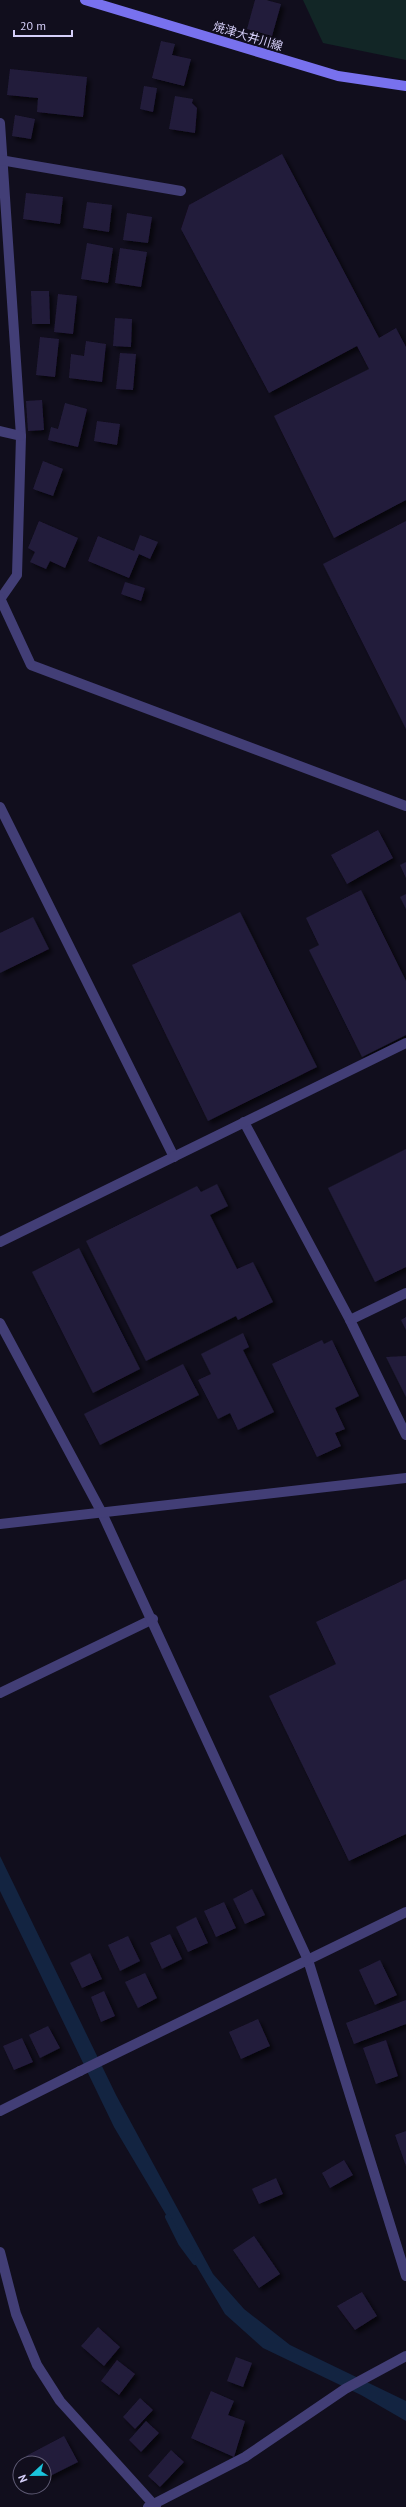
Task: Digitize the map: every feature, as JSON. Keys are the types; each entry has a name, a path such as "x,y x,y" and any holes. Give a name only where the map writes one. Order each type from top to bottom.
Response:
{"main road":[{"name":"焼津大井川線","path":"85,0 338,76 406,86"}],"street":[{"path":"0,123 21,436 17,575 0,598 31,665 406,806"},
{"path":"2,160 181,191"},
{"path":"0,431 21,436"},
{"path":"0,807 174,1157"},
{"path":"0,1242 406,1043"},
{"path":"244,1122 350,1320 406,1435"},
{"path":"350,1320 406,1293"},
{"path":"0,1323 102,1513 308,1960 406,2276"},
{"path":"0,1524 406,1478"},
{"path":"0,1693 152,1619"},
{"path":"0,2111 108,2056 406,1912"},
{"path":"0,2252 16,2314 37,2365 60,2401 153,2506 245,2457 345,2389 406,2356"}],"green space":[{"path":"303,0 406,0 406,60 323,43"}],"water":[{"path":"0,1856 116,2095 213,2274 244,2309 290,2345 406,2401 406,2421 361,2395 263,2348 225,2314 114,2127 0,1891"}],"building":[{"path":"255,0 266,0 281,4 272,36 247,29"},
{"path":"161,41 175,44 172,55 191,59 184,86 152,78"},
{"path":"10,69 87,77 83,117 37,112 38,98 7,95"},
{"path":"144,86 157,88 153,112 140,109"},
{"path":"175,96 193,99 192,103 197,108 195,133 169,129"},
{"path":"15,115 35,119 31,139 12,136"},
{"path":"282,154 379,338 396,328 406,347 406,500 334,538 274,416 369,369 357,346 269,393 181,229 189,205"},
{"path":"26,193 63,197 60,224 23,219"},
{"path":"87,202 112,205 109,232 83,228"},
{"path":"127,213 152,217 148,243 123,240"},
{"path":"87,243 113,248 108,283 81,279"},
{"path":"120,248 147,252 141,287 115,283"},
{"path":"31,291 49,291 50,324 32,324"},
{"path":"58,294 77,296 73,334 54,332"},
{"path":"115,318 132,319 131,347 113,346"},
{"path":"40,337 59,339 55,377 36,375"},
{"path":"86,341 106,344 102,382 69,378 71,354 84,356"},
{"path":"120,353 136,354 133,390 116,389"},
{"path":"42,400 44,430 28,431 26,401"},
{"path":"65,403 87,409 78,447 48,440 51,427 58,429"},
{"path":"97,421 120,424 117,445 94,441"},
{"path":"43,461 63,469 53,496 33,489"},
{"path":"39,521 78,538 65,568 50,561 46,569 30,562 35,552 28,548"},
{"path":"406,521 406,729 323,564"},
{"path":"140,535 158,542 150,559 139,554 129,578 88,561 98,536 134,551"},
{"path":"125,582 145,588 141,601 121,594"},
{"path":"378,830 393,858 347,884 331,855"},
{"path":"406,862 406,878 400,865"},
{"path":"361,890 406,981 406,1035 362,1057 309,950 319,945 306,918"},
{"path":"406,894 406,909 400,897"},
{"path":"240,912 317,1067 208,1121 132,965"},
{"path":"33,917 49,949 0,973 0,933"},
{"path":"406,1149 406,1267 375,1282 328,1188"},
{"path":"217,1184 228,1206 210,1215 237,1269 253,1262 273,1302 238,1320 236,1316 146,1361 86,1241 197,1186 201,1192"},
{"path":"79,1248 140,1369 93,1393 32,1272"},
{"path":"406,1317 406,1330 401,1320"},
{"path":"243,1333 249,1347 243,1350 274,1412 238,1430 230,1413 218,1419 198,1380 211,1374 201,1354"},
{"path":"322,1340 324,1344 332,1340 359,1396 335,1408 345,1429 335,1433 341,1446 317,1457 272,1364"},
{"path":"406,1356 406,1397 386,1357"},
{"path":"183,1364 199,1395 100,1445 84,1414"},
{"path":"406,1579 406,1834 349,1861 269,1696 336,1664 316,1622"},
{"path":"252,1889 265,1915 245,1924 233,1899"},
{"path":"224,1902 236,1928 216,1937 204,1911"},
{"path":"196,1917 208,1943 188,1952 176,1927"},
{"path":"170,1934 182,1959 162,1969 150,1943"},
{"path":"128,1936 140,1961 120,1971 108,1945"},
{"path":"90,1953 102,1979 82,1988 70,1963"},
{"path":"380,1960 397,1995 375,2005 359,1970"},
{"path":"145,1973 157,1998 138,2008 125,1982"},
{"path":"104,1991 115,2016 101,2022 91,1997"},
{"path":"406,2000 406,2024 354,2044 346,2023"},
{"path":"258,2019 270,2046 241,2059 229,2032"},
{"path":"48,2026 60,2048 40,2058 29,2035"},
{"path":"22,2038 33,2062 14,2070 3,2046"},
{"path":"386,2040 398,2076 376,2084 363,2048"},
{"path":"406,2131 406,2166 395,2135"},
{"path":"344,2160 353,2175 330,2188 322,2173"},
{"path":"276,2178 283,2194 259,2204 252,2189"},
{"path":"254,2236 280,2274 259,2288 233,2250"},
{"path":"362,2292 377,2316 355,2330 337,2306"},
{"path":"98,2327 120,2347 104,2366 81,2346"},
{"path":"236,2357 252,2363 243,2387 227,2381"},
{"path":"117,2360 135,2374 119,2395 101,2381"},
{"path":"211,2391 234,2401 228,2415 245,2421 234,2457 191,2438"},
{"path":"140,2398 153,2410 135,2429 123,2417"},
{"path":"146,2421 159,2433 141,2452 129,2440"},
{"path":"64,2436 78,2462 52,2475 52,2455 28,2455"},
{"path":"171,2450 184,2462 160,2487 148,2476"}],"waterway":[{"path":"168,2217 181,2243 195,2262"}]}
